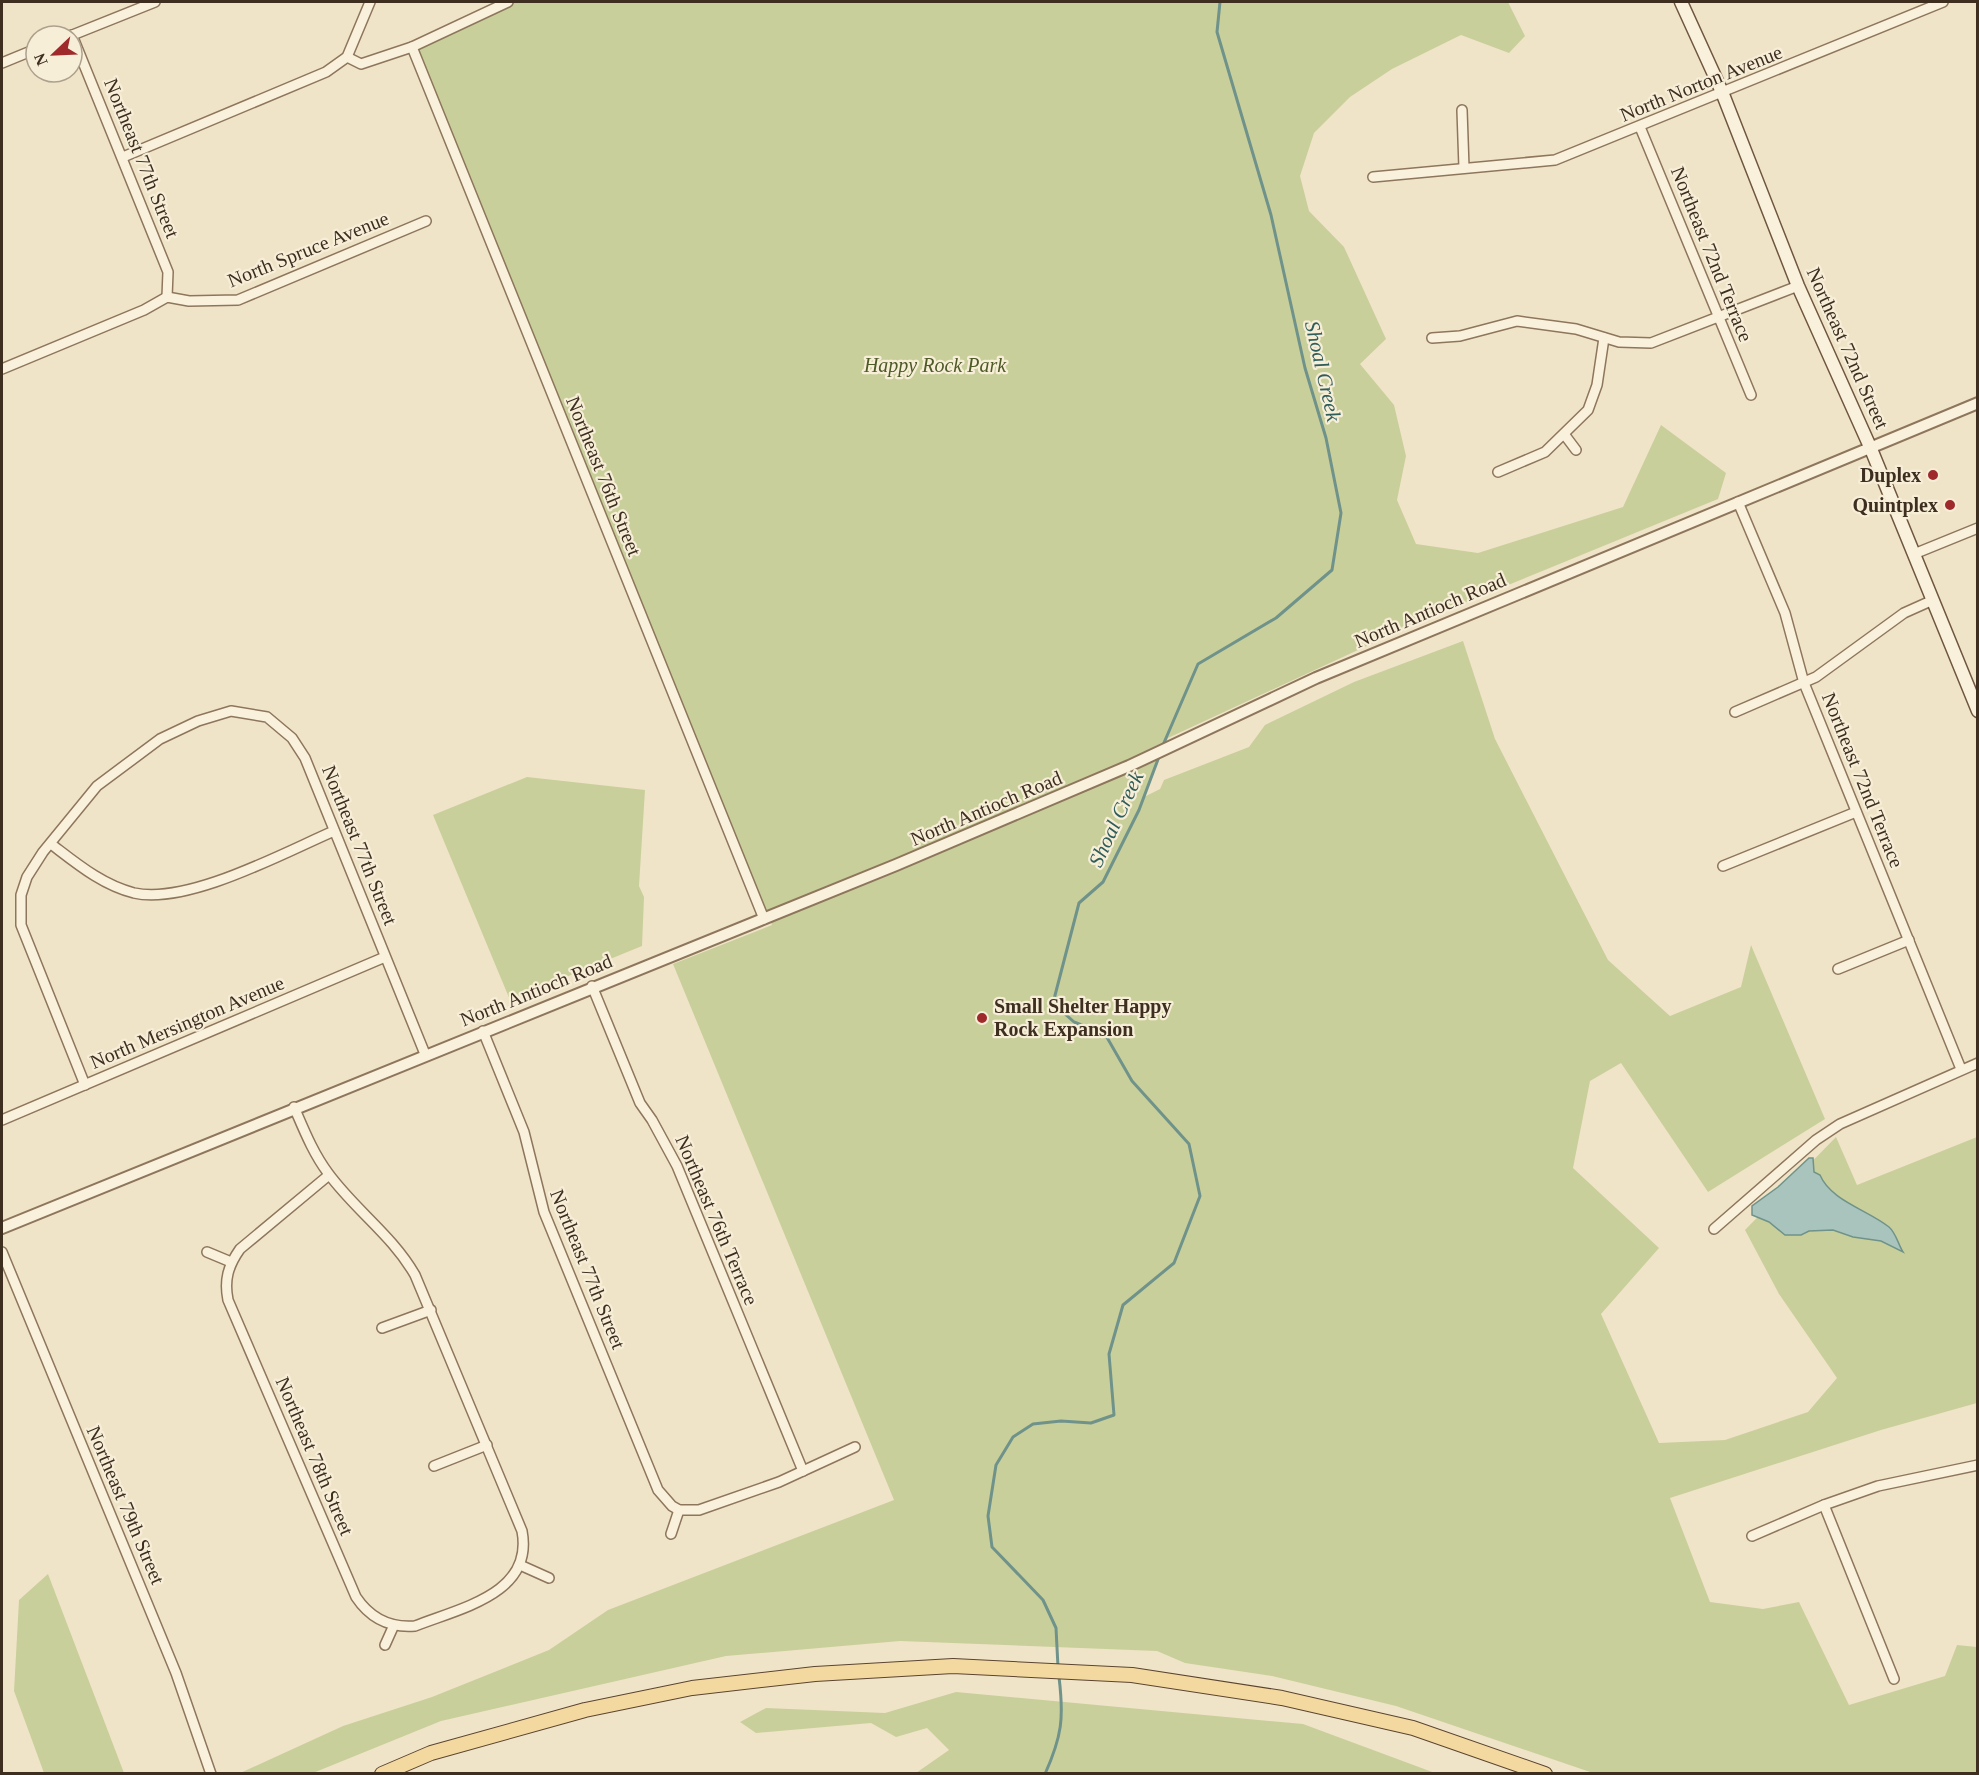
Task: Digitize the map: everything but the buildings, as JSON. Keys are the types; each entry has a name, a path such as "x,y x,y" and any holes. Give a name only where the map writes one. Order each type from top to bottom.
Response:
{"main road":[{"name":"Northeast 72nd Street","path":"1681,2 1722,92 1798,286 1871,449 1977,711"},
{"path":"382,1773 431,1753 585,1710 692,1688 815,1674 952,1666 1132,1675 1282,1698 1413,1728 1545,1773"}],"street":[{"path":"84,31 155,2"},
{"path":"123,158 326,72 347,57 370,2"},
{"path":"347,57 362,64 412,46 508,2"},
{"name":"North Norton Avenue","path":"1373,177 1555,160 1943,2"},
{"name":"Northeast 76th Street","path":"412,46 764,919"},
{"path":"2,63 24,55"},
{"name":"Northeast 77th Street","path":"84,66 168,272 166,297"},
{"path":"1462,110 1464,168"},
{"name":"Northeast 72nd Terrace","path":"1640,127 1751,395"},
{"name":"North Spruce Avenue","path":"166,297 189,301 238,300 426,221"},
{"path":"1432,338 1460,336 1517,321 1576,329 1619,342 1651,343 1798,286"},
{"path":"2,369 144,310 166,297"},
{"path":"1498,472 1545,452 1588,410 1597,385 1604,338"},
{"name":"North Antioch Road","path":"2,1228 592,986 764,919 1129,766 1316,678 1977,403"},
{"path":"1564,434 1576,450"},
{"name":"Northeast 72nd Terrace","path":"1738,502 1785,613 1804,683 1961,1069"},
{"path":"1914,554 1977,528"},
{"path":"1735,712 1804,683 1836,663 1904,613 1933,600"},
{"name":"Northeast 77th Street","path":"51,843 97,786 160,739 198,721 231,711 267,717 292,738 305,758 425,1054"},
{"path":"1723,866 1856,812"},
{"path":"85,1085 23,935 21,895 27,877 51,843 87,871 113,885 148,895 169,894 208,884 334,831"},
{"path":"1838,969 1909,940"},
{"name":"North Mersington Avenue","path":"2,1120 386,957"},
{"name":"Northeast 76th Terrace","path":"592,986 640,1103 677,1166 803,1471"},
{"name":"Northeast 77th Street","path":"483,1031 524,1132 544,1212 658,1490 666,1502 679,1509"},
{"path":"1714,1228 1816,1140 1840,1124 1977,1063"},
{"path":"294,1107 317,1157 328,1174 390,1238 406,1259 431,1311 522,1531 524,1545 520,1565 549,1578"},
{"path":"207,1252 231,1262 240,1249 328,1174"},
{"name":"Northeast 79th Street","path":"2,1252 177,1673 211,1773"},
{"name":"Northeast 78th Street","path":"231,1262 227,1275 228,1300 356,1597 370,1613 393,1625 415,1626 498,1592 509,1583 520,1565"},
{"path":"382,1328 431,1311"},
{"path":"434,1466 487,1445"},
{"path":"671,1534 679,1509 699,1510 803,1471 855,1447"},
{"path":"1752,1536 1824,1505 1878,1486 1977,1465"},
{"path":"1824,1505 1894,1679"},
{"path":"385,1645 393,1625"}],"green space":[{"name":"Happy Rock Park","path":"516,2 1508,2 1525,36 1509,53 1461,35 1392,69 1350,97 1314,133 1300,176 1309,211 1344,247 1386,339 1360,364 1394,405 1406,456 1397,500 1416,544 1478,553 1623,507 1661,425 1726,473 1718,499 1425,619 1168,738 1144,797 1160,789 1164,780 1249,747 1265,725 1354,682 1463,641 1495,739 1608,960 1670,1016 1741,987 1751,945 1825,1119 1708,1192 1621,1063 1590,1081 1573,1168 1659,1248 1601,1314 1659,1443 1725,1440 1808,1412 1837,1378 1779,1294 1745,1230 1836,1137 1857,1185 1977,1137 1977,1403 1881,1430 1670,1498 1710,1602 1763,1609 1799,1602 1849,1705 1945,1676 1957,1645 1977,1647 1977,1773 1593,1773 1396,1706 1272,1676 1185,1663 1157,1651 900,1641 726,1656 441,1721 313,1773 238,1774 343,1726 432,1697 549,1650 608,1610 894,1500 673,964 772,925 412,47"},
{"path":"527,777 645,790 639,886 644,897 642,946 510,1000 433,815"},
{"path":"48,1574 124,1773 44,1773 14,1691 19,1600"},
{"path":"956,1692 1303,1724 1435,1773 916,1773 949,1750 927,1728 896,1737 871,1723 756,1733 740,1722 766,1708 885,1713"}],"water":[{"path":"1809,1158 1813,1158 1814,1172 1820,1175 1832,1192 1889,1227 1903,1252 1881,1241 1853,1237 1833,1230 1785,1235 1769,1222 1752,1215 1752,1206 1778,1187"}],"waterway":[{"name":"Shoal Creek","path":"1163,745 1198,664 1276,618 1332,570 1341,513 1326,438 1305,368 1271,215 1217,32 1220,2"},
{"name":"Shoal Creek","path":"1058,1667 1056,1628 1043,1600 992,1547 988,1516 996,1465 1013,1437 1033,1424 1061,1421 1091,1423 1114,1415 1109,1354 1123,1305 1174,1263 1200,1196 1189,1144 1132,1081 1105,1034 1074,1022 1053,1003 1079,903 1103,882 1139,810 1160,754"},
{"name":"Shoal Creek","path":"1045,1774 1055,1749 1060,1727 1059,1677"}],"place":[{"name":"Duplex","path":"1933,475"},
{"name":"Quintplex","path":"1950,505"},
{"name":"Small Shelter Happy Rock Expansion","path":"982,1018"}]}
